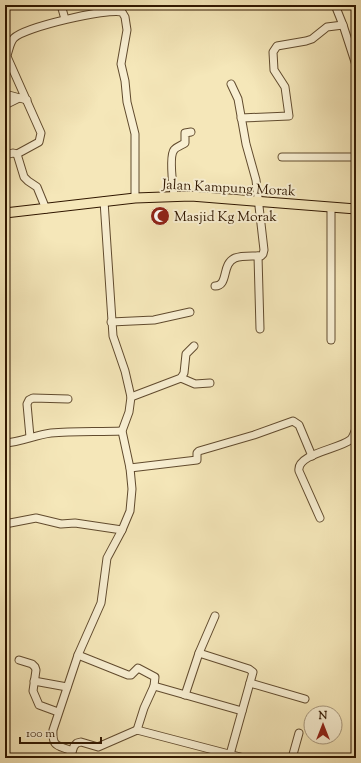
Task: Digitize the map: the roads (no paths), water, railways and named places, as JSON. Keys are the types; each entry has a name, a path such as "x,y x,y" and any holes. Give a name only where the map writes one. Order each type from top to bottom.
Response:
{"main road":[{"name":"Jalan Kampung Morak","path":"5,213 104,201 174,195 356,209"}],"street":[{"path":"62,5 65,19"},
{"path":"335,5 344,25 356,66"},
{"path":"5,155 13,153 17,154 39,142 41,136 23,99 6,53 14,38 20,34 65,19 123,8 127,30 121,64 127,102 135,134 135,198"},
{"path":"241,118 289,116 286,87 274,70 274,49 277,46 312,39 327,28 344,25"},
{"path":"215,286 222,284 227,266 236,258 261,256 264,250 256,180 246,144 238,99 231,84"},
{"path":"5,94 23,99"},
{"path":"5,105 23,99"},
{"path":"174,195 172,166 173,152 174,149 184,144 185,133 191,132"},
{"path":"17,154 24,177 37,187 46,209"},
{"path":"282,157 356,157"},
{"path":"104,201 111,296 111,322 115,344 125,371 132,397 129,412 122,431 130,468 132,489 130,511 107,558 101,603 78,655 58,712 52,740 71,754 77,743 81,742 98,747 137,730 230,756 244,758"},
{"path":"331,207 331,340"},
{"path":"258,256 260,329"},
{"path":"111,322 154,320 190,312"},
{"path":"132,397 181,378 184,373 186,354 194,346"},
{"path":"181,378 195,384 210,383"},
{"path":"30,437 27,404 29,400 33,398 68,399"},
{"path":"130,468 197,460 197,452 199,451 254,435 293,421 299,425 312,456"},
{"path":"320,518 298,468 302,461 349,441 356,429"},
{"path":"5,443 52,433 122,431"},
{"path":"5,524 36,518 61,524 75,523 122,530"},
{"path":"185,695 199,653 215,616"},
{"path":"199,653 252,670 253,674 230,756"},
{"path":"78,655 129,675 136,668 140,668 155,677 154,686 144,708 137,730"},
{"path":"19,660 35,666 33,691 39,705 58,712"},
{"path":"34,681 67,687"},
{"path":"250,683 305,699"},
{"path":"154,686 242,711"},
{"path":"292,758 299,733"}],"place":[{"name":"Masjid Kg Morak","path":"160,216"}]}
